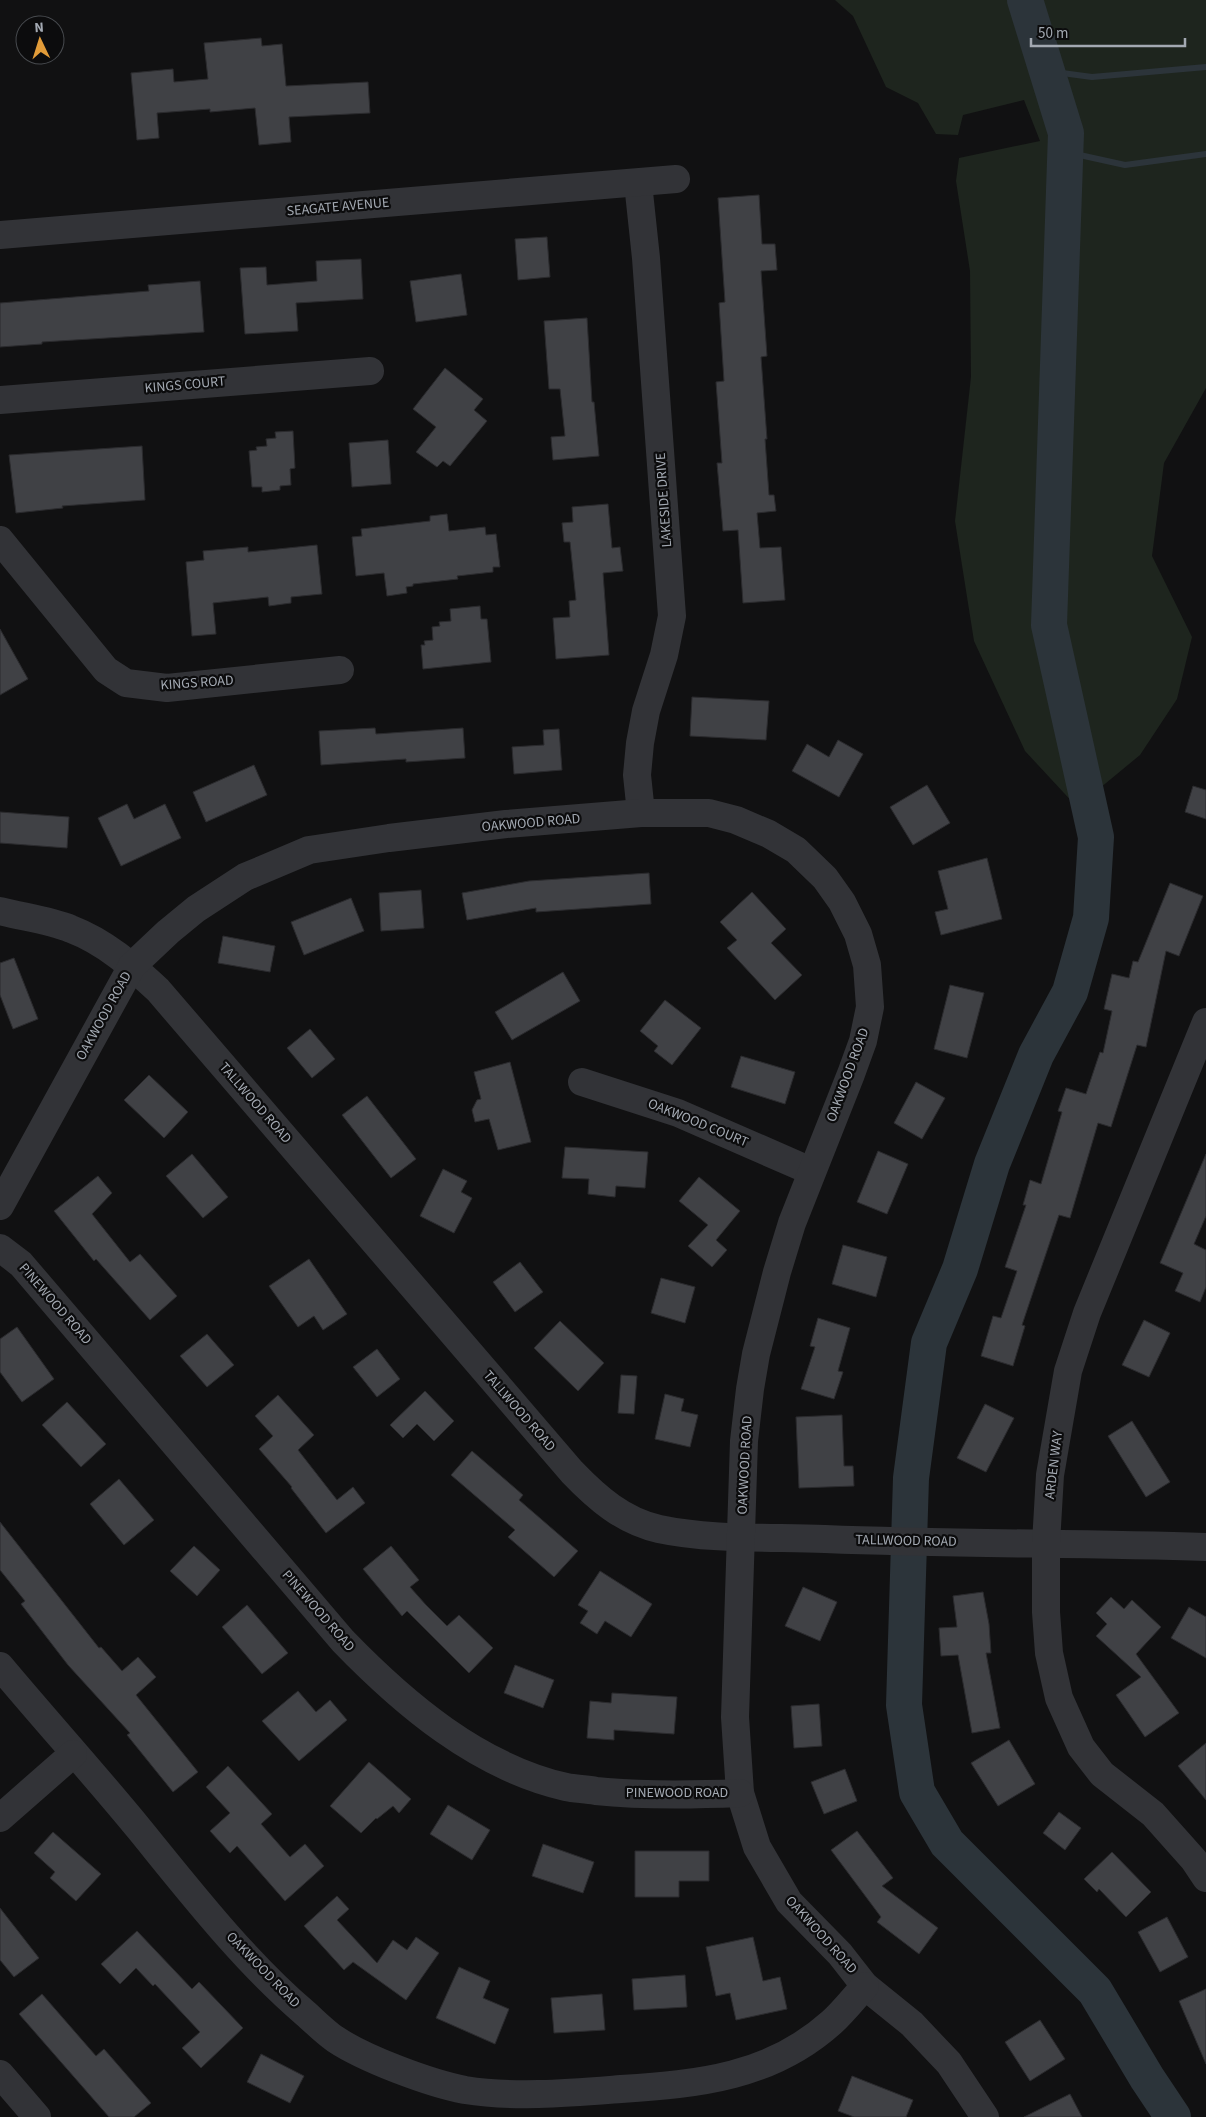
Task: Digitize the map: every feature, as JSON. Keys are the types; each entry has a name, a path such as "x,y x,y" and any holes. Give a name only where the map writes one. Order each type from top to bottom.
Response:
{"street":[{"name":"SEAGATE AVENUE","path":"0,235 676,179"},
{"name":"LAKESIDE DRIVE","path":"638,183 649,297 672,616 664,655 646,711 640,743 637,775 642,813"},
{"name":"KINGS COURT","path":"0,400 370,371"},
{"name":"KINGS ROAD","path":"0,540 106,670 126,683 167,688 340,670"},
{"name":"OAKWOOD ROAD","path":"0,1206 132,966 196,909 245,877 309,850 388,838 506,824 642,813 709,813 736,820 769,834 796,850 824,878 842,902 858,934 867,965 870,1007 863,1041 792,1223 756,1354 744,1441 736,1718 740,1793 757,1847 776,1882 790,1902 840,1954 865,1986 912,2024 949,2062 985,2117"},
{"name":"TALLWOOD ROAD","path":"0,911 70,928 107,946 132,966 164,997 572,1472 596,1497 622,1515 658,1529 702,1535 1206,1547"},
{"name":"ARDEN WAY","path":"1206,1022 1086,1312 1068,1371 1050,1476 1046,1543 1046,1612 1050,1653 1058,1698 1070,1725 1082,1747 1102,1774 1153,1814 1194,1860 1206,1878"},
{"name":"OAKWOOD COURT","path":"582,1082 678,1113 811,1171"},
{"name":"PINEWOOD ROAD","path":"0,1248 21,1264 343,1641 372,1670 444,1730 486,1757 522,1773 566,1787 623,1794 665,1796 740,1793"},
{"name":"OAKWOOD ROAD","path":"0,1666 126,1812 233,1941 280,1992 335,2039 379,2061 421,2078 464,2090 523,2094 672,2086 734,2075 765,2064 798,2047 832,2022 865,1986"},
{"path":"0,1818 74,1754"},
{"path":"0,2074 37,2117"}],"shaded area":[{"path":"835,0 1206,0 1206,388 1164,463 1152,556 1192,637 1177,699 1140,755 1077,807 1025,751 974,641 955,521 971,377 970,271 956,181 959,158 1040,141 1024,100 963,115 958,135 936,134 918,103 886,87 853,16"}],"building":[{"path":"261,38 262,46 282,44 286,86 368,82 370,113 289,117 291,142 259,145 255,108 210,112 210,109 157,113 159,138 137,140 131,73 173,69 174,82 208,79 204,43"},
{"path":"759,195 762,244 775,244 777,270 761,271 767,356 761,357 767,439 765,439 769,495 774,495 776,511 757,513 760,548 781,547 785,600 743,603 738,530 723,531 717,463 722,463 716,382 724,381 719,303 725,302 718,198"},
{"path":"547,237 550,277 518,280 515,239"},
{"path":"361,259 363,299 296,303 298,331 245,334 240,268 266,267 267,285 317,281 316,261"},
{"path":"461,274 467,315 416,322 410,281"},
{"path":"200,281 204,332 42,342 42,344 0,347 0,303 149,291 148,285"},
{"path":"587,318 592,402 594,402 599,456 553,460 551,437 565,436 560,389 549,389 544,321"},
{"path":"445,368 483,399 474,410 487,421 450,466 443,461 437,467 416,452 436,427 413,409"},
{"path":"293,431 295,468 290,469 291,485 280,486 280,490 262,492 262,487 252,487 249,451 257,450 256,447 267,446 266,439 276,438 275,432"},
{"path":"388,440 391,484 352,487 349,443"},
{"path":"142,446 145,500 62,506 63,508 16,513 9,455"},
{"path":"608,504 612,548 620,547 623,571 603,573 609,655 556,659 553,618 570,617 569,601 576,600 570,542 564,542 562,523 573,522 572,507"},
{"path":"447,514 449,531 485,527 486,535 496,534 500,567 493,567 493,572 457,576 458,579 413,584 413,586 406,587 407,593 387,596 384,573 356,576 352,537 362,536 361,529 430,521 430,516"},
{"path":"317,545 322,594 291,597 291,603 269,606 268,597 213,603 216,634 192,636 186,562 204,560 203,551 248,547 248,552"},
{"path":"480,606 481,619 487,619 491,662 423,669 421,645 425,645 424,641 433,640 432,627 440,626 439,622 451,621 450,609"},
{"path":"0,629 28,679 0,695"},
{"path":"692,697 769,701 766,740 690,736"},
{"path":"375,728 376,734 463,728 465,758 406,762 406,759 321,765 319,731"},
{"path":"559,729 562,770 514,774 512,747 544,745 543,730"},
{"path":"838,740 863,754 839,797 792,771 807,744 829,757"},
{"path":"254,765 267,795 206,822 193,792"},
{"path":"927,785 950,823 913,845 890,807"},
{"path":"1193,786 1206,790 1206,819 1185,812"},
{"path":"127,804 134,819 165,804 181,838 121,866 98,818"},
{"path":"0,812 69,817 67,848 0,843"},
{"path":"987,858 1002,919 941,935 935,912 948,909 938,871"},
{"path":"649,873 651,904 536,912 536,908 467,920 462,893 529,881"},
{"path":"1170,883 1203,896 1179,956 1166,951 1146,1047 1137,1045 1111,1127 1098,1123 1070,1218 1059,1215 1022,1325 1025,1326 1013,1366 981,1356 993,1316 1001,1318 1017,1271 1005,1267 1026,1205 1023,1205 1030,1180 1041,1184 1062,1112 1058,1111 1066,1088 1086,1094 1100,1052 1103,1053 1112,1011 1104,1009 1112,974 1129,978 1133,961 1138,962"},
{"path":"421,890 424,928 381,931 379,893"},
{"path":"752,892 786,929 771,943 802,975 775,1000 727,948 737,940 720,922"},
{"path":"351,898 364,931 304,955 291,922"},
{"path":"223,936 275,946 270,972 218,963"},
{"path":"14,958 38,1019 13,1029 0,995 0,963"},
{"path":"563,972 580,1001 512,1040 495,1012"},
{"path":"950,985 984,993 967,1058 934,1049"},
{"path":"665,1000 701,1028 672,1065 654,1051 658,1046 640,1031"},
{"path":"310,1029 335,1059 312,1078 287,1048"},
{"path":"741,1056 795,1072 785,1104 731,1087"},
{"path":"510,1062 531,1142 498,1150 489,1119 475,1122 472,1110 477,1100 481,1099 474,1072"},
{"path":"149,1075 188,1112 164,1138 124,1100"},
{"path":"916,1082 945,1098 922,1139 894,1123"},
{"path":"367,1096 416,1159 391,1178 342,1115"},
{"path":"565,1147 648,1152 645,1188 616,1186 615,1197 588,1194 589,1179 562,1178"},
{"path":"878,1151 908,1164 887,1214 857,1202"},
{"path":"192,1154 228,1197 203,1218 166,1176"},
{"path":"1206,1154 1206,1216 1194,1244 1206,1250 1206,1287 1200,1302 1175,1291 1183,1273 1160,1263"},
{"path":"443,1169 467,1181 461,1192 472,1198 454,1233 420,1216"},
{"path":"98,1176 112,1193 92,1214 130,1262 140,1254 177,1296 150,1320 96,1259 94,1261 54,1211"},
{"path":"699,1177 740,1211 716,1240 727,1250 712,1267 688,1246 708,1225 679,1201"},
{"path":"843,1245 887,1257 876,1297 832,1284"},
{"path":"309,1259 347,1314 323,1330 314,1316 298,1327 269,1286"},
{"path":"520,1262 543,1292 515,1312 493,1282"},
{"path":"661,1278 695,1287 685,1323 651,1313"},
{"path":"818,1318 850,1328 838,1371 843,1372 834,1399 801,1389 815,1347 810,1346"},
{"path":"1144,1320 1170,1333 1149,1377 1122,1365"},
{"path":"560,1321 604,1363 578,1391 534,1348"},
{"path":"17,1327 54,1379 22,1402 0,1372 0,1339"},
{"path":"207,1334 234,1365 207,1387 180,1356"},
{"path":"377,1349 400,1379 377,1397 353,1367"},
{"path":"621,1375 637,1376 634,1414 618,1413"},
{"path":"425,1391 454,1421 434,1441 417,1424 403,1438 390,1425"},
{"path":"665,1394 684,1399 681,1411 698,1415 690,1447 655,1439"},
{"path":"278,1395 314,1435 298,1450 337,1500 353,1487 365,1503 326,1533 292,1487 259,1449 273,1436 255,1416"},
{"path":"67,1402 106,1444 81,1467 42,1425"},
{"path":"985,1404 1014,1418 986,1472 957,1458"},
{"path":"842,1415 844,1466 853,1466 854,1486 799,1488 796,1417"},
{"path":"1132,1421 1170,1482 1146,1497 1108,1436"},
{"path":"472,1451 523,1495 519,1500 578,1551 554,1577 508,1537 515,1530 451,1475"},
{"path":"119,1479 154,1520 124,1545 90,1504"},
{"path":"0,1522 99,1648 101,1647 122,1671 138,1657 156,1677 136,1695 198,1772 173,1792 127,1735 130,1733 68,1665 21,1604 25,1601 0,1570"},
{"path":"194,1546 220,1570 197,1596 170,1571"},
{"path":"391,1546 419,1580 410,1587 447,1626 459,1615 493,1648 469,1673 407,1611 402,1616 363,1569"},
{"path":"600,1571 652,1604 631,1637 605,1621 597,1634 580,1623 588,1611 578,1605"},
{"path":"803,1587 837,1602 820,1641 785,1626"},
{"path":"983,1592 989,1624 991,1653 986,1653 1000,1728 972,1733 958,1655 941,1656 939,1628 957,1627 953,1596"},
{"path":"1111,1597 1124,1609 1132,1600 1161,1627 1136,1654 1179,1713 1145,1737 1116,1695 1141,1677 1096,1636 1107,1624 1096,1613"},
{"path":"247,1605 288,1653 262,1674 222,1627"},
{"path":"1189,1607 1206,1617 1206,1658 1171,1638"},
{"path":"515,1665 554,1680 543,1708 504,1693"},
{"path":"298,1691 316,1712 330,1700 347,1720 299,1761 262,1721"},
{"path":"612,1693 677,1697 674,1734 614,1730 614,1740 587,1738 590,1701 611,1703"},
{"path":"819,1704 822,1746 794,1748 791,1706"},
{"path":"1009,1740 1035,1784 998,1806 971,1763"},
{"path":"1206,1743 1206,1800 1178,1766"},
{"path":"369,1762 411,1799 399,1813 393,1806 376,1818 361,1833 330,1806"},
{"path":"228,1766 272,1814 261,1824 290,1857 305,1844 324,1866 285,1901 237,1846 230,1853 210,1831 230,1813 206,1787"},
{"path":"845,1769 857,1801 824,1814 811,1782"},
{"path":"448,1805 490,1830 472,1860 430,1834"},
{"path":"1059,1812 1081,1828 1065,1850 1043,1833"},
{"path":"857,1831 893,1878 882,1886 938,1928 919,1954 877,1922 881,1917 831,1850"},
{"path":"53,1832 101,1874 76,1901 50,1878 55,1872 34,1853"},
{"path":"543,1844 594,1862 583,1893 532,1876"},
{"path":"635,1851 709,1851 709,1881 679,1881 679,1897 635,1897"},
{"path":"1112,1852 1151,1892 1126,1917 1099,1889 1097,1892 1084,1879"},
{"path":"337,1896 349,1909 337,1920 377,1963 393,1940 407,1950 416,1937 439,1953 406,2000 353,1962 344,1970 304,1926"},
{"path":"0,1908 39,1958 14,1977 0,1960"},
{"path":"1167,1917 1188,1957 1160,1972 1138,1932"},
{"path":"137,1931 192,1989 199,1982 243,2028 201,2068 182,2048 200,2032 155,1984 153,1986 136,1968 120,1984 101,1964"},
{"path":"753,1937 763,1981 780,1977 787,2009 736,2020 730,1993 716,1996 706,1947"},
{"path":"459,1967 490,1981 483,1998 509,2009 495,2044 436,2018"},
{"path":"685,1975 687,2007 634,2010 632,1979"},
{"path":"1206,1989 1206,2064 1179,2001"},
{"path":"42,1994 96,2056 104,2049 151,2103 134,2117 109,2117 19,2014"},
{"path":"602,1994 605,2030 554,2033 551,1998"},
{"path":"1040,2020 1065,2059 1030,2081 1005,2042"},
{"path":"261,2054 304,2076 290,2103 247,2082"},
{"path":"852,2076 913,2100 906,2117 854,2117 838,2111"},
{"path":"1070,2094 1082,2117 1024,2117"}],"waterway":[{"path":"1025,0 1066,133 1049,625 1096,837 1091,918 1070,992 1036,1055 992,1164 960,1269 929,1343 911,1478 904,1705 917,1792 947,1843 1095,1991 1147,2078 1173,2117"},
{"path":"1047,71 1092,77 1206,67"},
{"path":"1066,152 1125,165 1206,154"}]}
